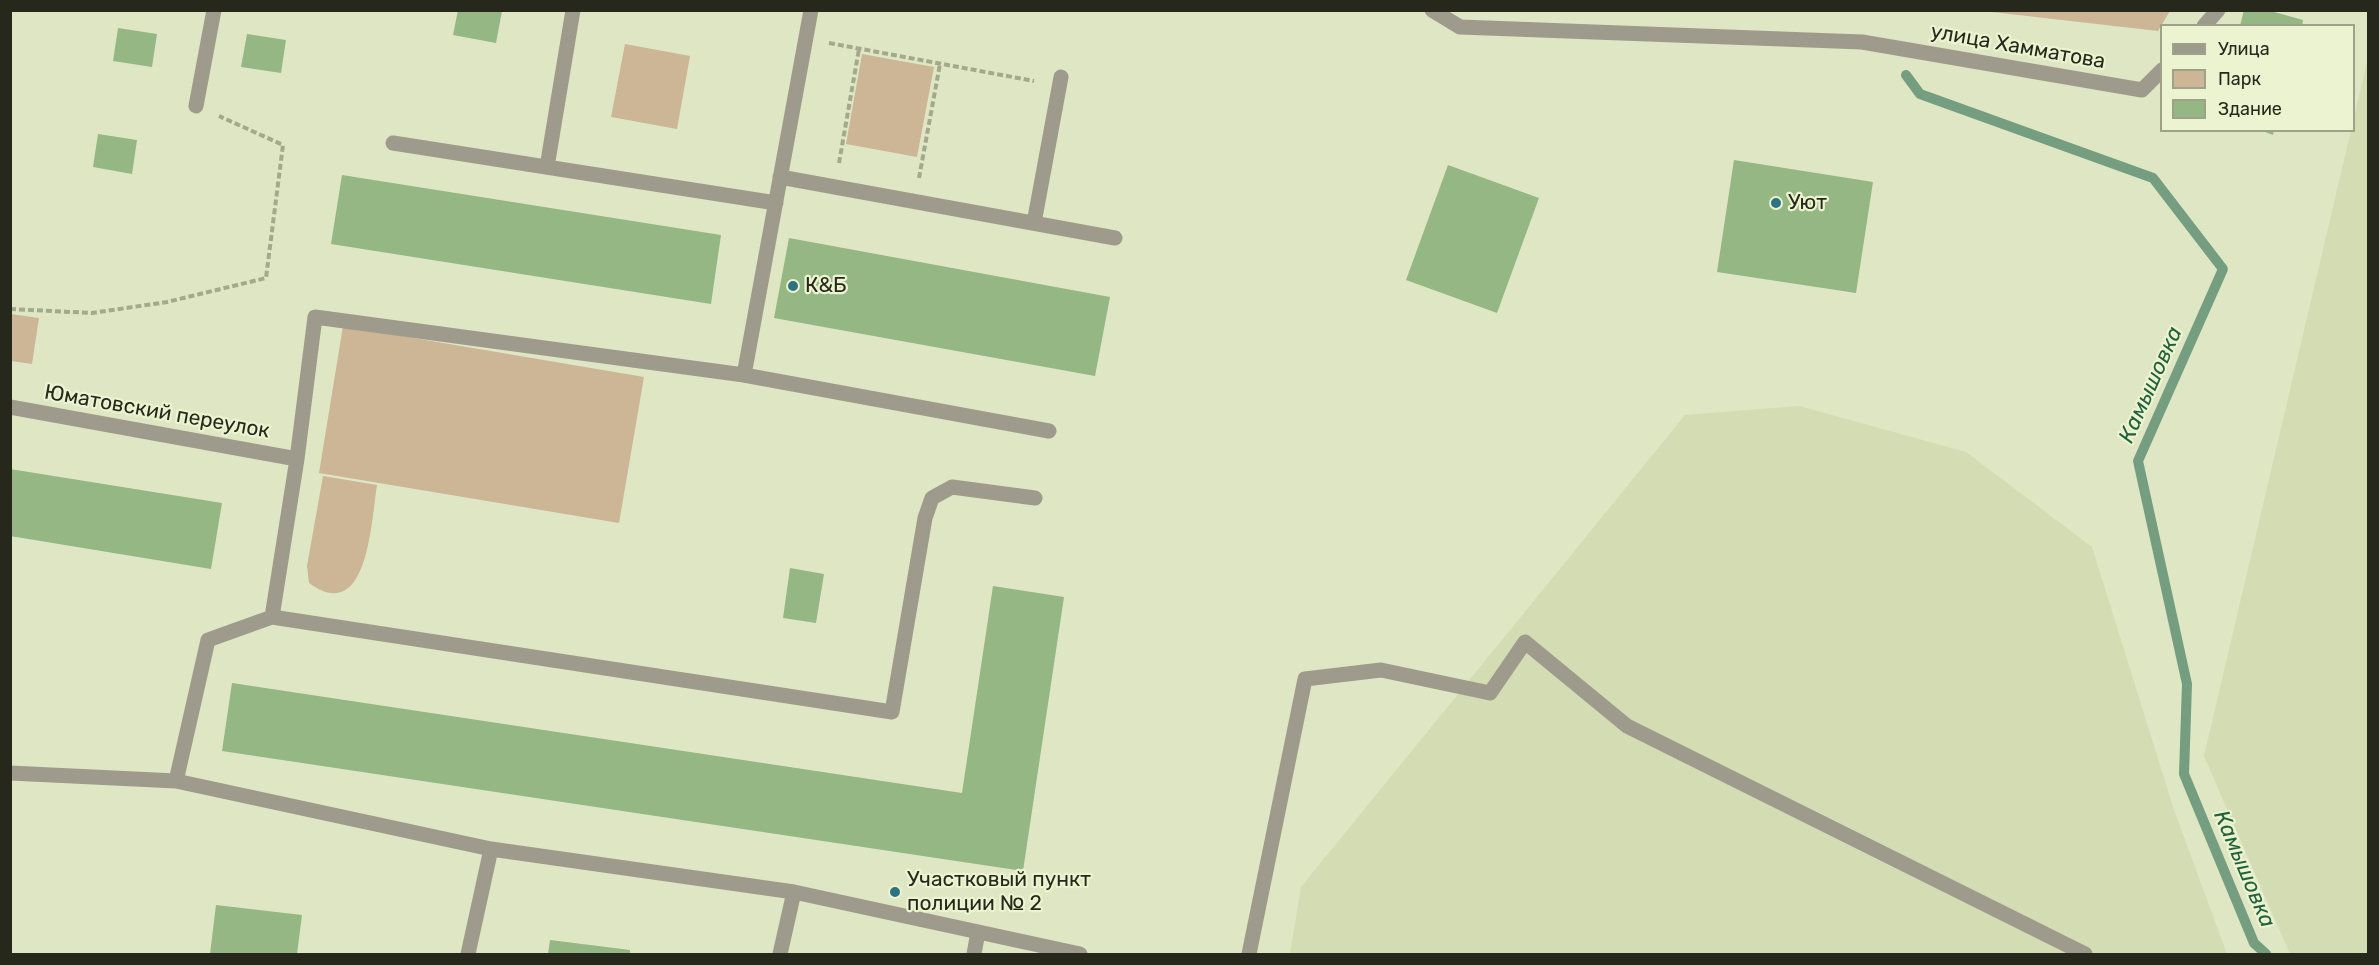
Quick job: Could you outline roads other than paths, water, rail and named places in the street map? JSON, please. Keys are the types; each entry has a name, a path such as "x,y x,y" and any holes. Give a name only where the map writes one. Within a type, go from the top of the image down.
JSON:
{"street":[{"path":"196,106 214,10"},
{"path":"547,167 573,10"},
{"path":"744,375 811,10"},
{"name":"улица Хамматова","path":"1432,10 1460,27 1863,42 2142,90 2160,72"},
{"path":"2206,24 2218,10"},
{"path":"1034,223 1060,81"},
{"path":"393,143 776,203"},
{"path":"780,177 1115,238"},
{"path":"272,617 297,459 315,317 744,375 1048,430"},
{"name":"Юматовский переулок","path":"10,407 297,459"},
{"path":"176,781 208,640 272,617 892,712 925,518 932,498 952,487 1035,498"},
{"path":"1249,954 1305,679 1381,669 1490,693 1525,642 1627,726 2085,954"},
{"path":"10,773 176,781 491,849 794,892 1080,954"},
{"path":"468,954 491,849"},
{"path":"780,954 794,892"},
{"path":"974,954 978,932"}],"waterway":[{"name":"Камышовка","path":"1906,75 1920,94 2153,178 2223,269 2138,461 2187,684 2184,774 2254,943 2266,954"}],"place":[{"name":"Уют","path":"1776,203"},
{"name":"К&Б","path":"793,286"},
{"name":"Участковый пункт полиции № 2","path":"895,892"}]}
